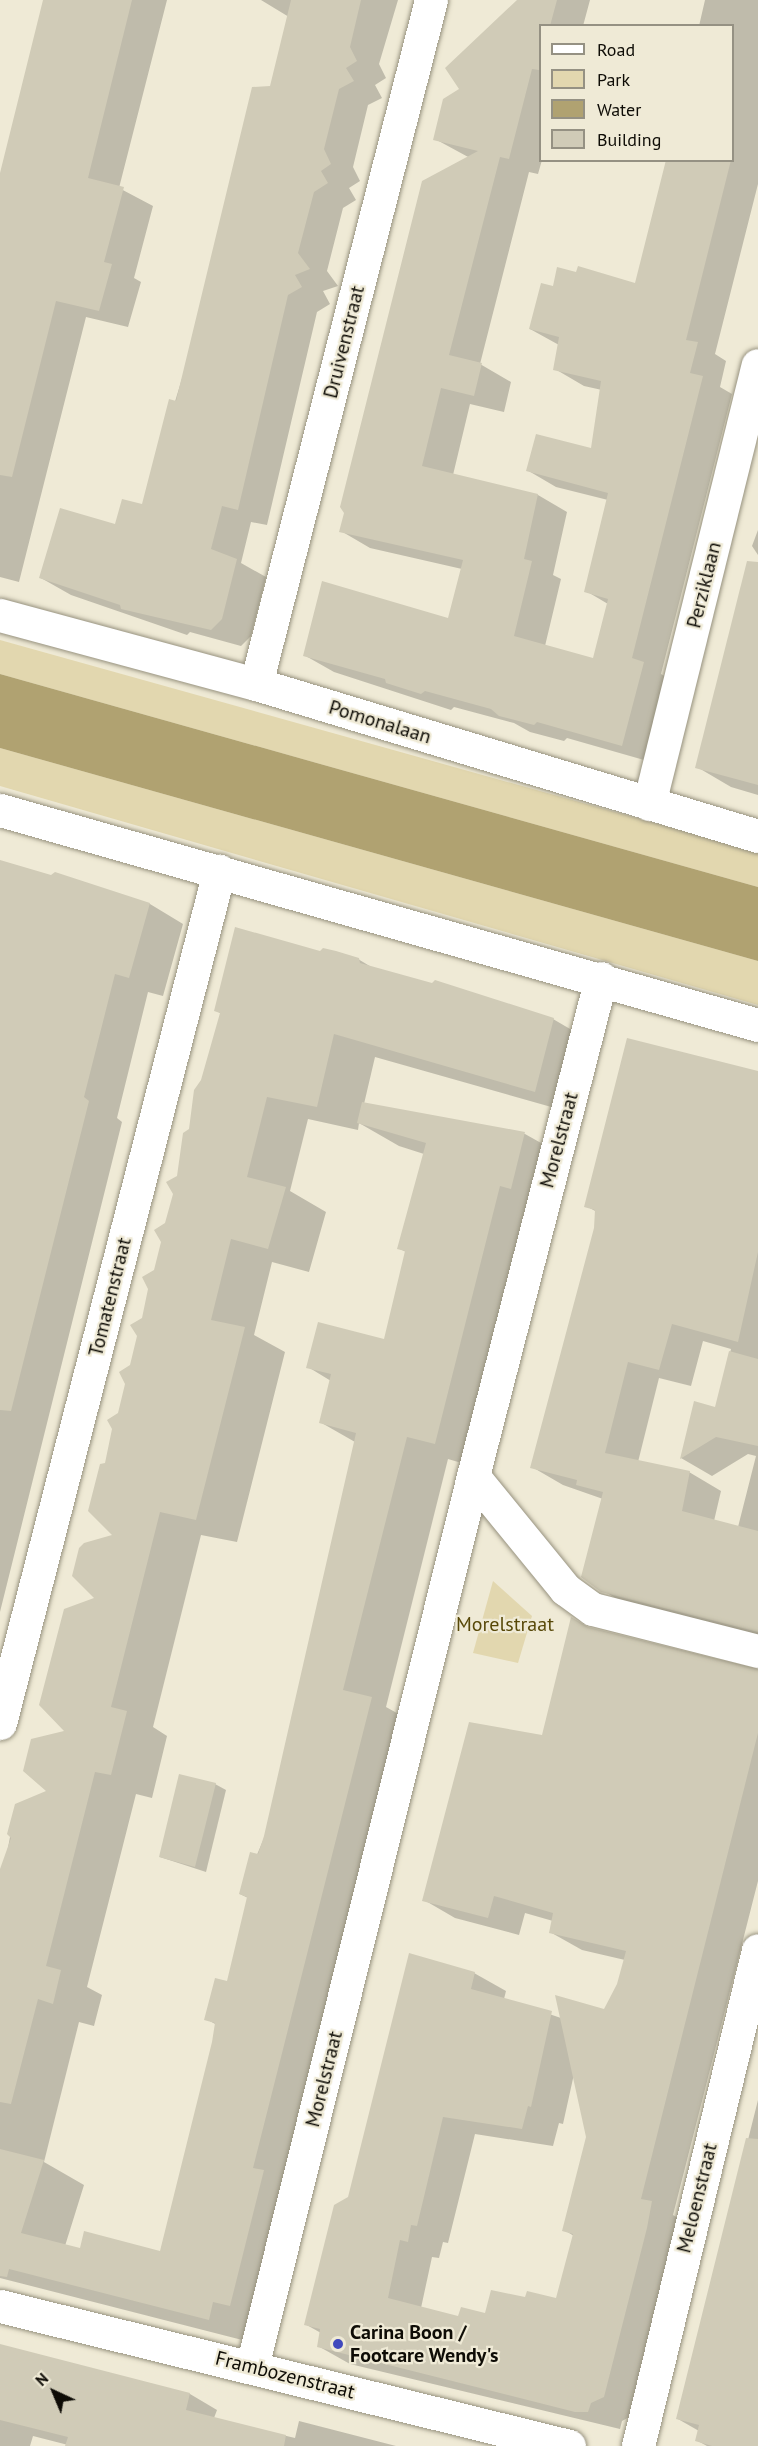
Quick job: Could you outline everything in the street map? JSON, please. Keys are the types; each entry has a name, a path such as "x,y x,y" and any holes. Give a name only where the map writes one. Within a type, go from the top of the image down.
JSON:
{"street":[{"name":"Druivenstraat","path":"256,684 431,0"},
{"name":"Perziklaan","path":"649,804 758,365"},
{"name":"Pomonalaan","path":"0,615 256,684 758,836"},
{"path":"0,810 601,978 758,1025"},
{"name":"Tomatenstraat","path":"0,1723 219,871"},
{"name":"Morelstraat","path":"252,2367 473,1476 601,978"},
{"path":"473,1476 565,1589 593,1609 758,1651"},
{"name":"Meloenstraat","path":"638,2446 758,1950"},
{"name":"Frambozenstraat","path":"0,2306 569,2446"}],"green space":[{"path":"0,640 758,852 758,887 0,674"},
{"path":"0,748 758,961 758,1005 0,786"},
{"name":"Morelstraat","path":"493,1581 532,1616 518,1663 473,1653"}],"water":[{"path":"0,674 758,887 758,961 0,748"}],"building":[{"path":"43,0 132,0 88,178 124,187 104,262 112,264 99,311 56,301 12,477 0,475 0,173"},
{"path":"291,0 361,0 350,47 357,61 346,68 354,81 339,89 324,149 331,164 321,171 328,183 314,192 298,253 310,269 295,275 302,287 288,295 238,510 222,506 211,549 237,559 222,619 211,630 121,609 120,605 39,578 60,508 115,524 122,499 142,504 169,399 176,401 252,87 270,86"},
{"path":"517,0 557,0 551,24 539,24 539,70 532,69 509,159 500,157 449,355 482,363 474,396 441,388 422,466 538,494 524,559 532,561 514,636 593,658 608,599 584,592 608,493 526,471 536,434 591,448 601,381 553,370 559,337 529,329 541,283 553,286 557,267 576,272 578,266 635,283 665,162 730,162 686,340 698,342 690,373 703,376 632,658 644,662 622,746 537,722 534,725 499,716 491,709 425,691 421,694 386,683 385,679 303,656 322,581 448,618 463,560 339,532 344,513 340,507 422,181 478,151 433,140 443,99 459,89 445,68"},
{"path":"747,561 758,562 758,785 695,768"},
{"path":"0,860 51,875 55,872 150,903 129,978 115,974 84,1097 89,1101 11,1411 0,1410"},
{"path":"235,927 320,951 323,948 336,951 359,958 360,963 432,983 435,980 554,1018 535,1092 334,1034 317,1107 267,1097 247,1177 286,1187 268,1249 231,1239 211,1320 245,1327 196,1520 160,1512 111,1707 127,1711 111,1775 95,1772 46,1966 61,1970 53,2004 38,1999 11,2104 0,2102 0,1869 11,1838 7,1834 15,1804 46,1791 23,1771 31,1739 64,1731 39,1705 64,1609 94,1598 72,1576 79,1548 84,1543 112,1535 88,1511 100,1464 105,1463 112,1429 107,1420 118,1413 125,1384 119,1372 130,1365 137,1336 130,1325 142,1318 148,1289 142,1277 154,1270 161,1242 154,1230 165,1223 173,1194 166,1182 177,1176 183,1133 189,1129 194,1090 201,1080 220,1013 214,1011"},
{"path":"627,1038 758,1071 758,1252 738,1342 672,1324 659,1370 628,1362 605,1453 690,1471 682,1511 758,1531 758,1632 601,1592 581,1577 603,1492 576,1485 577,1480 530,1468 594,1228 595,1210 584,1207"},
{"path":"362,1102 525,1132 511,1189 500,1186 435,1444 407,1437 343,1690 372,1697 253,2168 264,2170 230,2306 213,2302 209,2320 9,2269 7,2277 0,2276 0,2149 44,2160 21,2233 80,2248 84,2231 160,2251 212,2042 215,2023 204,2020 215,1978 227,1981 247,1897 239,1894 250,1852 258,1854 264,1836 356,1433 319,1423 331,1374 306,1368 318,1322 384,1339 405,1251 397,1249 426,1143 357,1123"},
{"path":"729,1351 758,1359 758,1446 716,1437 680,1459 694,1401 715,1407"},
{"path":"571,1617 588,1627 758,1669 758,1733 641,2199 652,2201 647,2228 604,2397 591,2403 588,2412 575,2412 317,2347 320,2329 304,2325 334,2205 348,2197 409,1953 475,1972 471,1989 552,2011 531,2107 528,2106 522,2129 443,2117 417,2226 411,2225 408,2242 400,2240 388,2298 458,2316 461,2307 485,2313 491,2290 525,2297 527,2291 556,2298 573,2234 562,2231 586,2137 555,1995 604,2009 617,1984 626,1951 549,1933 553,1913 494,1896 488,1918 422,1901 469,1722 542,1735"},
{"path":"179,1774 216,1783 195,1867 159,1857"},
{"path":"746,2138 758,2139 758,2446 712,2446 695,2441 699,2425 676,2419"},
{"path":"0,2344 190,2393 186,2410 286,2435 284,2446 65,2446 68,2437 0,2420"}],"place":[{"name":"Carina Boon / Footcare Wendy's","path":"338,2344"}]}
